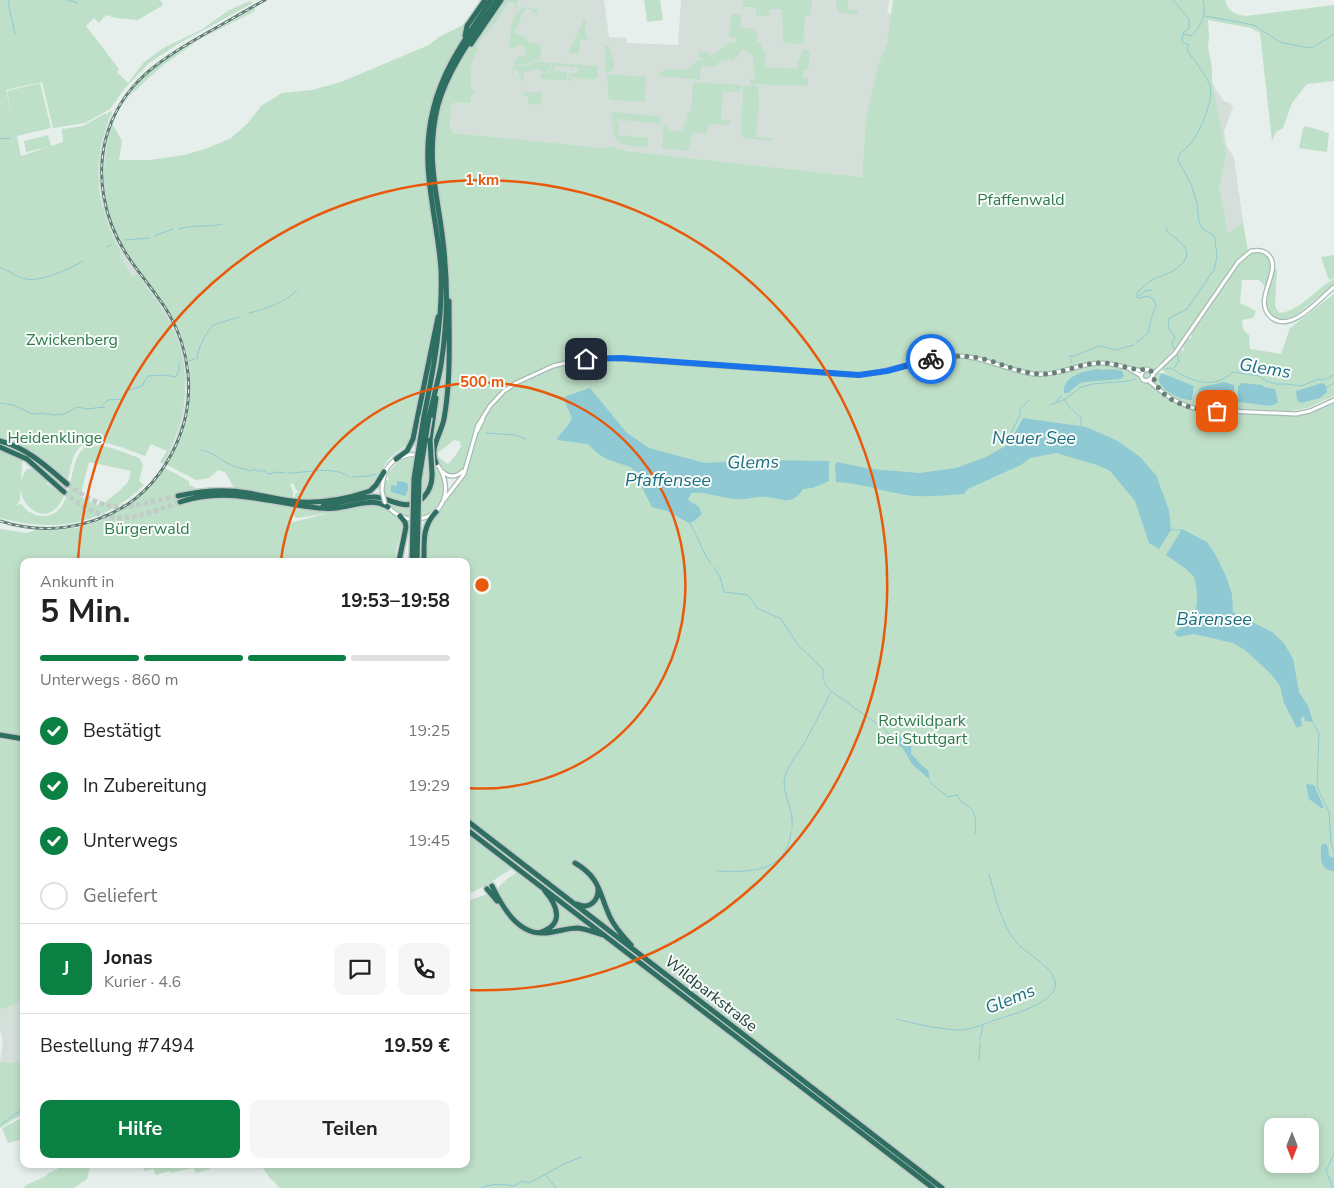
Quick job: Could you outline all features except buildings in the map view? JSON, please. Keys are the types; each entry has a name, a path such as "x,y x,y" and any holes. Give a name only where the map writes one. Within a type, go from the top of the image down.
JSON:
{"highway":[{"path":"464,39 468,26 486,0"},
{"path":"417,558 419,479 436,357 441,294 439,252 427,170 428,137 439,90 450,63 491,0"},
{"path":"310,507 375,497 400,504 412,504 421,500 428,493 432,484 430,440 441,365 445,324 446,278 433,179 432,141 442,94 454,66 497,0"},
{"path":"462,53 465,53 501,0"},
{"path":"436,463 433,451 444,417 449,361 449,291 446,278"},
{"path":"396,459 409,448 413,439 441,294"},
{"path":"412,558 414,479 427,416 437,386"},
{"path":"0,441 31,454 67,484"},
{"path":"0,447 27,459 64,492"},
{"path":"178,496 199,492 230,491 297,502 320,502 370,490 376,485 384,472"},
{"path":"180,502 200,497 228,495 334,509 372,502 387,505"},
{"path":"424,558 426,526 428,520 436,512"},
{"path":"399,558 406,524 400,516"},
{"path":"0,736 20,739"},
{"name":"Wildparkstraße","path":"470,823 638,953 933,1188"},
{"name":"Wildparkstraße","path":"470,832 811,1090"},
{"path":"575,863 588,872 596,883 612,922 638,953"},
{"path":"561,894 582,906 589,906 598,894 596,883"},
{"path":"536,933 549,928 557,913 554,904 542,887"},
{"path":"490,888 522,926 536,933 578,928 607,935"},
{"name":"Wildparkstraße","path":"820,1097 942,1188"}],"main road":[{"path":"1149,381 1152,374 1180,346 1238,262 1252,251 1264,252 1272,261 1273,270 1264,304 1268,314 1276,320 1287,322 1298,318 1334,287"},
{"path":"466,469 460,474 448,476 429,458 419,455 406,455 396,459 384,472 382,491 387,505 400,516 418,519 436,512 466,469 476,432 483,416 501,394 518,381 553,366 586,359 621,358 850,375 879,373 948,356 981,358 1024,372 1039,374 1099,363 1142,371 1146,369 1152,374 1158,389"},
{"path":"1122,366 1141,376 1143,380 1149,381 1180,404 1208,410 1294,414 1310,411 1334,400"},
{"path":"1141,376 1142,371"},
{"path":"442,471 445,485 444,500"}],"shaded area":[{"path":"518,0 604,0 609,37 627,38 627,43 678,45 681,0 890,0 887,12 892,16 887,43 866,117 862,177 626,151 610,146 605,148 454,133 450,128 451,107 454,102 470,103 472,63 482,37 508,3 518,5"},
{"path":"1213,82 1215,89 1224,101 1230,103 1233,108 1224,131 1226,145 1234,158 1243,222 1209,247 1198,86"},
{"path":"112,112 112,123 106,143 103,168 103,184 109,214 125,251 169,313 180,332 188,364 191,389 186,421 174,453 167,465 163,464 176,438 185,402 184,364 173,329 159,304 137,273 132,276 120,256 104,215 99,183 99,159 103,137"},
{"path":"20,1002 20,1061 3,1063 0,1062 3,1040 0,1030 0,1009"}],"green space":[{"name":"Zwickenberg","path":"0,0 160,0 163,5 138,20 106,15 99,23 94,18 86,26 119,69 117,72 128,83 144,62 165,47 201,30 229,10 250,1 253,3 178,44 149,63 125,88 110,109 85,123 53,128 42,82 6,90 12,118 7,91 40,83 51,128 17,136 21,156 48,147 26,152 24,141 48,135 51,146 63,142 62,129 83,126 106,113 106,115 110,111 112,112 101,148 99,184 101,201 106,219 121,253 120,256 132,276 137,273 157,301 174,331 184,365 185,399 177,432 163,464 160,462 167,451 151,444 145,456 119,446 99,442 90,442 76,452 67,482 31,451 22,461 20,500 16,505 21,504 35,515 44,516 55,513 62,506 67,496 75,462 86,447 91,446 98,445 112,448 139,458 143,465 139,481 144,485 128,499 95,517 58,525 20,523 0,518","holes":["89,462 131,471 128,482 100,506 80,497"]},
{"name":"Rotwildpark bei Stuttgart","path":"503,0 518,0 517,9 514,7 516,4 508,3 491,29 482,37 472,63 471,88 475,95 471,95 471,103 455,102 451,107 450,128 454,133 605,148 610,146 626,151 862,177 866,117 879,63 887,43 893,0 1225,0 1232,12 1246,16 1334,5 1334,81 1307,84 1292,103 1283,128 1276,132 1272,141 1260,33 1251,28 1208,20 1208,47 1212,68 1212,82 1226,153 1219,188 1228,233 1243,222 1248,251 1236,261 1178,345 1155,367 1157,372 1162,373 1167,374 1162,368 1181,349 1183,351 1184,348 1181,348 1187,339 1191,338 1192,332 1236,267 1252,253 1259,252 1266,255 1270,261 1271,268 1266,287 1259,280 1242,280 1240,303 1256,311 1253,318 1242,320 1243,329 1249,335 1250,349 1281,354 1290,328 1334,294 1334,396 1307,408 1291,411 1206,408 1185,403 1165,392 1162,395 1175,403 1193,410 1236,413 1304,415 1334,402 1334,1188 280,1188 270,1178 263,1168 470,1168 470,900 487,894 507,915 498,894 499,886 517,872 531,882 534,878 534,869 470,819 470,558 427,558 427,529 431,519 442,509 451,492 465,476 474,448 470,446 464,468 454,475 446,472 435,456 448,464 456,455 461,442 454,440 434,456 408,442 388,460 379,477 371,486 345,496 313,500 295,500 295,494 299,492 293,483 290,484 293,499 237,489 233,486 225,472 218,470 209,478 196,480 167,465 183,428 188,408 190,388 189,367 185,347 178,328 168,310 130,258 117,236 108,212 104,187 104,161 112,123 122,141 119,160 150,160 184,155 208,148 231,138 248,123 261,106 282,93 312,90 341,82 429,45 439,37 463,25 484,28","holes":["1162,373 1194,386 1193,398 1167,390 1160,382","1239,384 1262,385 1270,406 1238,402","1199,389 1232,403 1199,402 1196,400"]},
{"path":"644,0 660,0 663,20 647,22"},
{"path":"812,0 811,15 805,15 803,44 783,43 782,9 770,9 769,16 756,15 756,7 743,7 743,1"},
{"path":"836,0 848,0 848,9 858,10 857,15 840,13"},
{"path":"524,7 537,9 538,12 532,13 531,9 525,9 514,32 526,38 527,41 541,45 540,60 533,60 526,65 513,64 518,56 522,57 527,51 522,45 510,48 513,20 519,10"},
{"path":"255,8 255,11 202,38"},
{"path":"732,14 741,15 740,28 754,29 757,42 761,42 763,51 766,51 765,67 797,69 798,59 800,59 803,50 808,50 810,55 808,69 803,69 803,77 808,77 808,86 750,84 750,79 755,79 753,56 744,49 737,58 734,58 734,61 730,59 719,62 715,67 701,66 700,80 660,76 660,72 669,69 688,70 698,60 706,60 699,58 699,51 706,52 711,56 730,42 735,43 736,38 729,37"},
{"path":"584,19 586,20 585,33 589,37 585,38 588,38 588,40 580,40 579,54 570,53 570,49"},
{"path":"198,41 162,66 126,99 143,77 161,62"},
{"path":"605,46 608,46 615,65 611,72 606,72"},
{"path":"534,61 551,63 548,71 541,72 540,69 524,72 523,82 518,70 512,73 513,65 528,66"},
{"path":"552,63 568,64 568,66 554,66 554,71 567,72 567,80 541,79 541,73 548,72 549,78"},
{"path":"570,64 597,66 598,77 593,80 572,77 571,81 568,80 569,73 578,73 578,67 569,67"},
{"path":"607,74 646,77 645,102 609,100"},
{"path":"693,82 741,85 741,92 723,91 721,119 730,120 730,125 708,124 707,134 693,133 688,151 662,148 664,124 668,125 668,131 683,131 684,122 687,122 686,114 691,110"},
{"path":"743,85 758,86 759,104 756,137 773,138 773,141 745,138 741,135"},
{"path":"525,92 542,93 541,105 528,104 528,96 523,96"},
{"path":"611,112 659,116 661,117 661,124 612,119"},
{"path":"612,121 619,122 618,135 648,138 647,147 626,145 618,141 613,130"},
{"path":"1305,126 1329,133 1327,152 1299,148"},
{"path":"1334,255 1334,278 1330,280 1321,257"},
{"path":"1274,269 1277,269 1275,306 1279,313 1301,304 1334,279 1334,284 1294,317 1280,319 1270,313 1266,301"},
{"path":"414,457 429,461 428,483 421,497 407,501 385,496 383,491 385,480 389,480 387,475 402,460"},
{"path":"433,464 441,476 443,487 441,498 436,507 428,514 418,517 407,516 395,510 388,502 416,503 425,500 429,496 432,492 434,481"},
{"name":"Bürgerwald","path":"165,468 189,481 189,485 199,489 178,494 200,494 197,500 225,497 247,499 292,508 291,519 286,524 329,513 297,518 294,516 294,508 341,510 369,504 386,509 403,524 395,558 20,558 20,736 0,733 0,529 27,533 36,530 76,528 99,521 119,511 137,498"},
{"path":"27,469 33,469 47,484 64,495 57,507 49,513 40,513 31,509 25,501 21,492 21,480"},
{"path":"0,739 20,742 20,1002 0,1009"},
{"path":"470,836 509,865 511,869 470,893"},
{"path":"20,1061 20,1116 0,1128 0,1062"},
{"path":"20,1119 20,1140 8,1143 2,1128"},
{"path":"59,1168 90,1168 87,1179 74,1188 24,1188 26,1185"},
{"path":"144,1168 193,1168 171,1173 169,1171 156,1175 153,1169 145,1171"},
{"path":"193,1168 210,1168 210,1169 196,1173"}],"water":[{"path":"1096,369 1119,370 1122,371 1124,376 1121,379 1084,382 1068,393 1064,393 1067,383 1074,376"},
{"path":"1162,373 1194,386 1192,400 1178,397 1168,392 1159,380"},
{"path":"1224,382 1234,385 1234,401 1232,403 1198,402 1196,400 1199,389 1202,387"},
{"path":"1241,383 1262,385 1275,389 1278,403 1270,406 1238,402 1238,386"},
{"path":"1322,383 1325,384 1327,392 1320,398 1301,403 1297,400 1296,391"},
{"name":"Pfaffensee","path":"590,388 627,433 649,448 705,463 756,460 829,461 829,481 813,488 803,489 799,495 791,500 762,497 732,499 703,493 691,493 688,500 699,507 702,514 689,523 667,511 652,507 632,468 603,457 588,444 557,440 572,418 564,397"},
{"name":"Neuer See","path":"1023,418 1086,427 1116,440 1139,456 1156,475 1169,510 1171,530 1159,549 1149,543 1135,501 1110,471 1097,465 1056,453 1030,458 1021,465 968,489 964,494 913,496 836,482 835,466 837,462 870,469 920,473 956,468 986,457 1009,444"},
{"path":"397,481 408,484 405,496 391,492 391,485 397,486"},
{"name":"Bärensee","path":"1182,529 1207,542 1215,554 1232,594 1233,612 1272,632 1284,643 1293,659 1299,692 1308,706 1313,722 1305,721 1304,716 1301,718 1302,726 1297,728 1284,703 1280,686 1272,675 1245,650 1233,643 1194,634 1178,637 1174,632 1193,616 1197,600 1194,577 1185,568 1166,555"},
{"path":"896,734 911,746 911,754 928,770 930,780 912,764 902,747 890,745 889,742"},
{"path":"1306,784 1314,785 1324,808 1321,808 1309,799"},
{"path":"1325,843 1328,847 1329,856 1334,858 1334,871 1326,868 1322,862 1321,845"}],"waterway":[{"path":"8,0 11,17"},
{"path":"67,0 78,3"},
{"path":"1173,0 1189,19 1189,28 1183,33"},
{"path":"1174,349 1172,344 1175,337 1169,329 1168,319 1187,309 1214,270 1217,257 1215,239 1213,235 1203,229 1199,222 1197,203 1191,184 1178,160 1199,130 1209,105 1211,89 1209,83 1187,50 1189,45 1182,42 1183,34 1191,36 1201,24 1204,15 1203,0"},
{"path":"1205,16 1254,25 1280,42 1312,48 1334,34"},
{"path":"12,19 15,34"},
{"path":"0,139 10,138"},
{"path":"179,229 223,224"},
{"path":"1136,343 1148,333 1156,306 1154,300 1148,296 1137,297 1137,293 1152,280 1171,272 1187,256 1184,246 1167,232 1167,228"},
{"path":"154,236 173,229"},
{"path":"125,240 149,238"},
{"path":"107,247 111,245"},
{"path":"0,268 23,278 39,279 71,268 83,261"},
{"path":"249,313 274,305 286,299 297,290"},
{"path":"1137,297 1145,291 1152,290"},
{"path":"197,359 202,341 213,325 239,317"},
{"path":"1069,356 1074,356 1099,346 1115,350 1134,345"},
{"path":"1174,368 1179,361 1177,354"},
{"path":"1070,358 1072,363"},
{"path":"189,361 195,359"},
{"path":"103,405 108,400 122,399 126,391 142,386 148,376 163,375 176,377 179,363"},
{"name":"Glems","path":"1165,369 1171,368 1186,377 1202,382 1218,381 1226,378 1233,372 1259,376 1266,381 1277,384 1301,386 1319,379 1324,380 1334,375"},
{"name":"Glems","path":"1050,405 1065,399 1081,387 1135,379"},
{"path":"1326,388 1334,383"},
{"name":"Glems","path":"1056,402 1061,396"},
{"path":"1020,413 1020,409 1029,400"},
{"path":"1065,400 1081,418 1081,426"},
{"name":"Heidenklinge","path":"0,403 13,405 33,414 53,415 64,414 78,407 86,409 105,407"},
{"path":"1013,438 1010,435 1020,415"},
{"path":"486,433 515,435 526,439"},
{"path":"201,450 209,452 238,468 251,471 255,469 259,472 262,470 269,474 285,473"},
{"path":"288,473 328,470 343,473 349,477"},
{"path":"352,477 376,474"},
{"name":"Glems","path":"689,522 711,564"},
{"path":"1169,530 1182,530"},
{"name":"Glems","path":"714,567 720,577 724,592 748,595 757,608 781,619 798,645 823,669 824,680 829,689"},
{"name":"Glems","path":"831,691 890,735"},
{"path":"792,827 792,815 784,788 785,777 831,692"},
{"path":"1313,723 1319,733 1317,787 1329,812 1331,843 1334,852"},
{"name":"Glems","path":"930,781 948,797 957,795 962,803 973,811 976,824 975,834"},
{"path":"717,871 753,870 764,868 774,863 782,856 788,846 791,833"},
{"name":"Glems","path":"896,1019 944,1029 967,1029 1020,1012 1041,1002 1050,996 1055,989 1055,981 1048,969 1020,946 1010,934 999,909 989,874"},
{"path":"980,1039 983,1025"},
{"path":"979,1061 980,1042"},
{"path":"0,1125 20,1111"},
{"path":"1333,1188 1326,1171 1334,1153"},
{"path":"481,1188 498,1184 514,1186 522,1181 529,1183 566,1163 582,1157"},
{"path":"546,1175 556,1188"}],"tunnel":[{"path":"67,484 83,495 109,506 133,506 178,496"},
{"path":"64,492 94,512 108,517 133,517 180,502"}],"railway":[{"path":"0,521 33,528 49,528 66,527 98,519 137,498 159,474 171,455 180,435 188,405 189,389 186,358 182,343 169,314 125,252 112,225 107,211 102,182 103,153 106,138 121,103 132,88 157,64 265,0"}],"way so far":[{"path":"931,359 948,356 981,358 1024,372 1039,374 1099,363 1112,364 1140,371 1147,369 1152,372 1152,378 1158,389 1180,404 1202,410 1217,411"}],"route":[{"path":"586,359 621,358 859,375 887,371 931,359"}],"park label":[{"name":"Pfaffenwald","path":"1021,200"}]}
